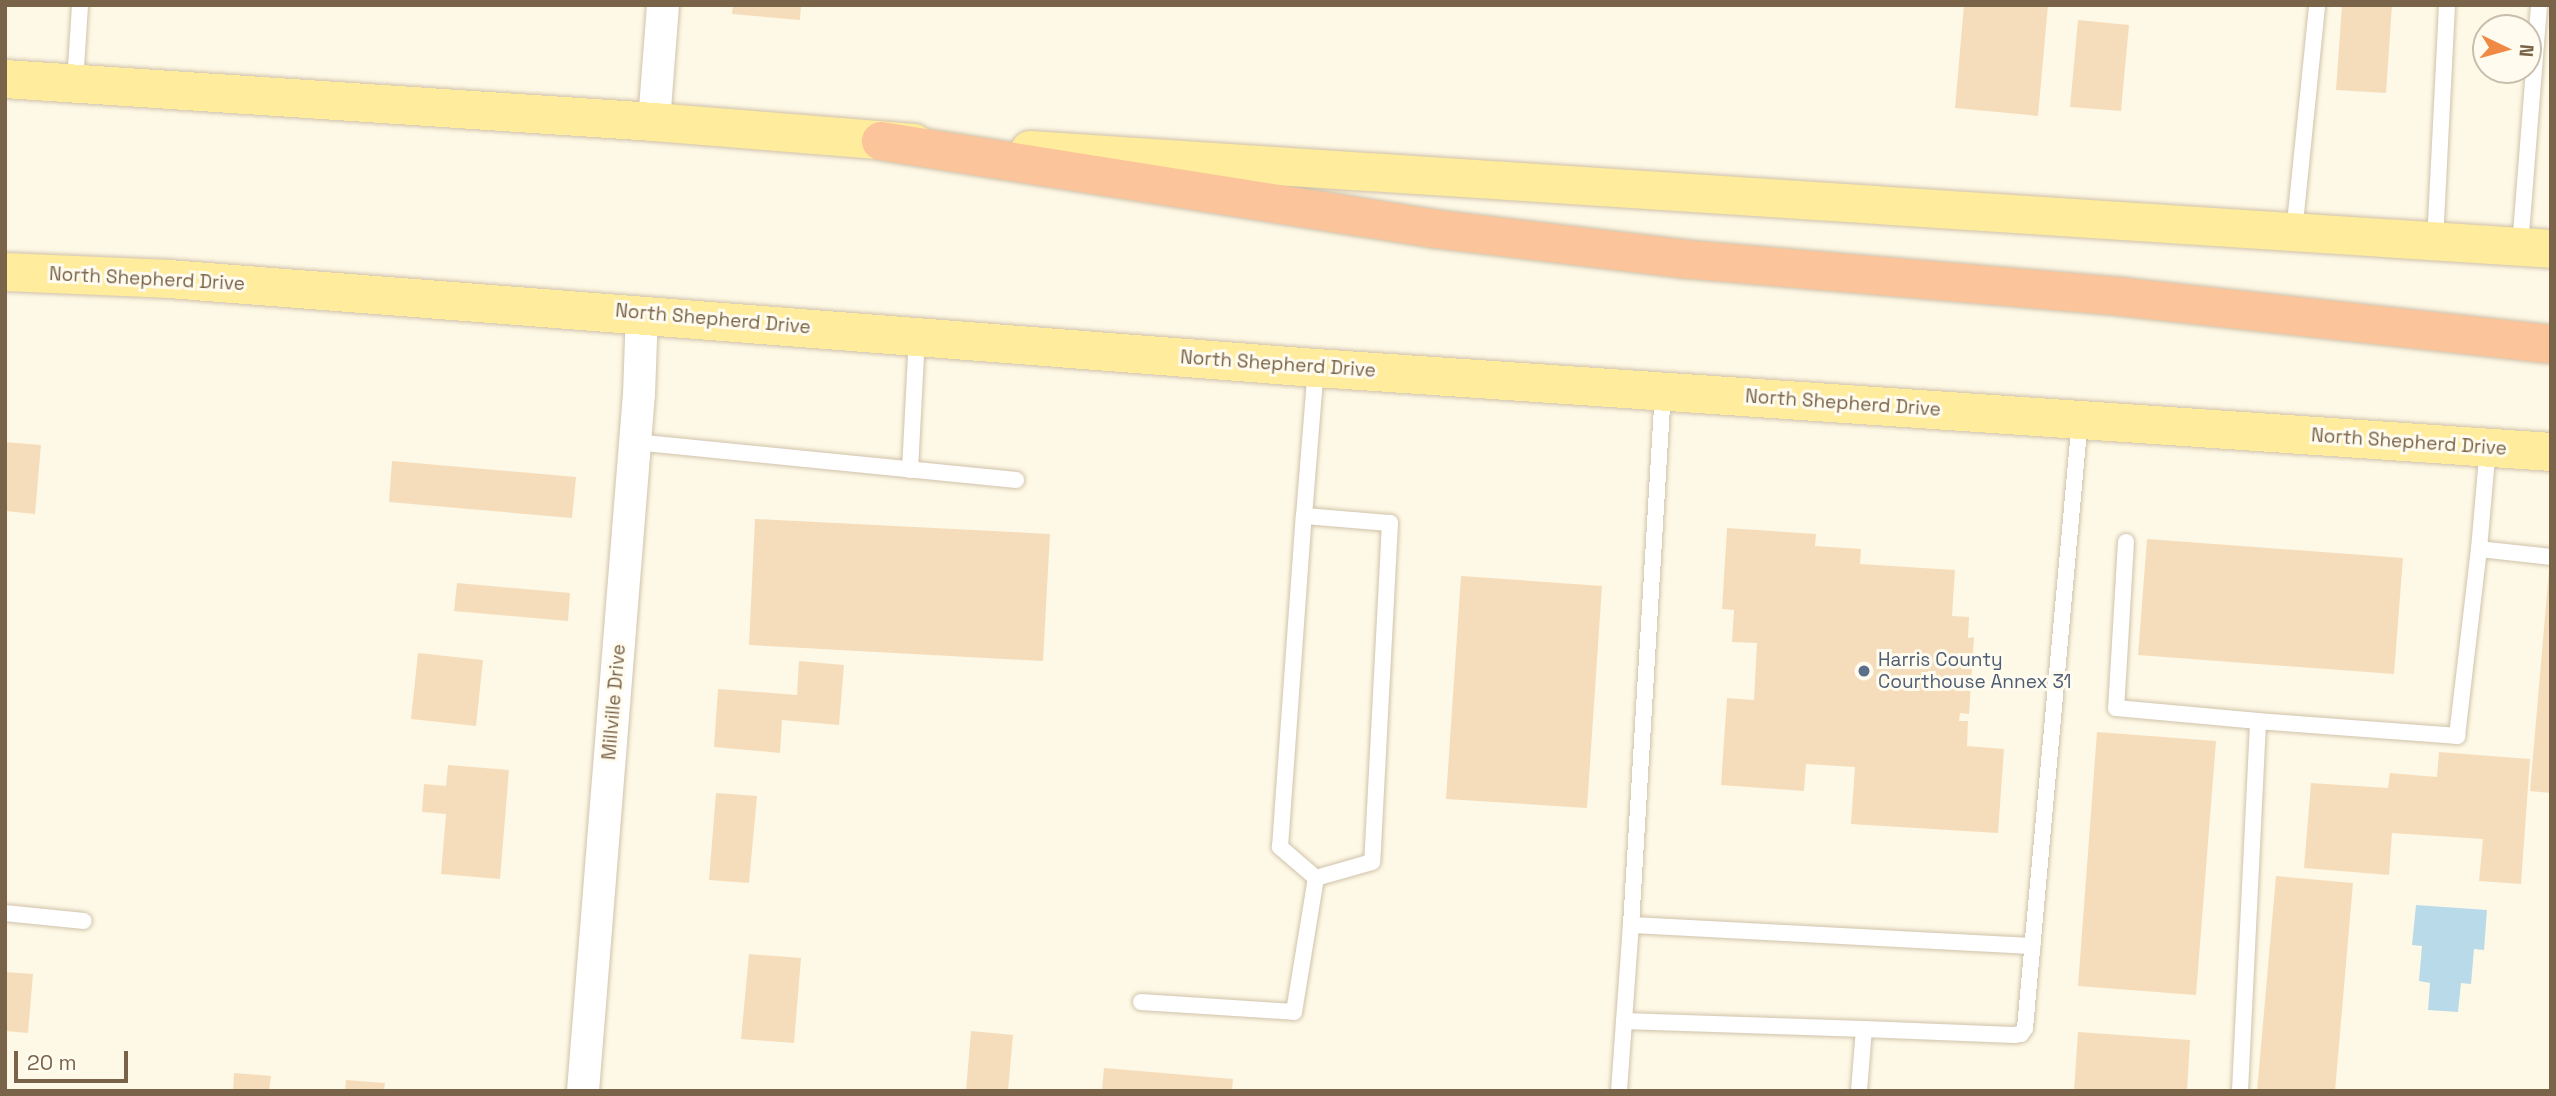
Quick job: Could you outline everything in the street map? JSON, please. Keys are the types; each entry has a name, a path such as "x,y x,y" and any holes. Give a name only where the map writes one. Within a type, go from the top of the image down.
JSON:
{"highway":[{"path":"881,141 1449,230 1683,259 2123,297 2551,344"}],"main road":[{"path":"5,79 654,122 881,141 2535,248"},
{"name":"North Shepherd Drive","path":"5,272 169,279 642,313 1316,368 2551,452"}],"street":[{"path":"654,122 663,5"},
{"name":"Millville Drive","path":"583,1091 635,442 642,313"}],"lane":[{"path":"75,84 80,5"},
{"path":"2294,233 2317,5"},
{"path":"2435,242 2448,5"},
{"path":"2535,248 2539,5"},
{"path":"911,470 916,336"},
{"path":"1315,878 1280,847 1316,368"},
{"path":"1619,1091 1663,390"},
{"path":"1624,1021 2021,1034 2025,1028 2080,419"},
{"path":"635,442 1016,481"},
{"path":"2126,542 2116,708 2456,736 2479,549 2487,447"},
{"path":"1304,516 1390,523 1372,862 1315,878"},
{"path":"2479,549 2551,557"},
{"path":"2240,1091 2258,721"},
{"path":"1141,1002 1294,1012 1315,878"},
{"path":"5,914 84,921"},
{"path":"1631,925 2032,946"},
{"path":"1859,1091 1864,1029"}],"water":[{"path":"2416,905 2487,910 2484,950 2474,949 2471,984 2461,983 2458,1012 2428,1010 2430,983 2419,981 2422,946 2412,945"}],"building":[{"path":"733,5 801,5 800,20 732,14"},
{"path":"1964,5 2048,5 2038,116 1955,108"},
{"path":"2342,5 2392,5 2386,93 2336,90"},
{"path":"2078,20 2129,25 2121,111 2070,107"},
{"path":"5,442 41,445 35,514 5,511"},
{"path":"392,461 576,477 572,518 389,502"},
{"path":"755,519 1050,534 1043,661 749,645"},
{"name":"Harris County Courthouse Annex 31","path":"1727,528 1816,534 1815,546 1861,549 1860,564 1955,570 1952,616 1969,617 1968,638 1974,637 1969,714 1960,713 1959,721 1968,721 1967,746 2004,749 1998,833 1851,824 1855,767 1806,764 1804,791 1721,785 1727,698 1754,700 1757,643 1732,642 1734,610 1722,609"},
{"path":"2147,539 2403,558 2394,674 2138,655"},
{"path":"2551,570 2551,793 2530,791"},
{"path":"1461,576 1602,586 1587,808 1446,799"},
{"path":"457,583 570,593 568,621 454,611"},
{"path":"418,653 483,660 476,726 411,719"},
{"path":"799,661 844,665 839,725 782,720 780,753 714,747 718,689 797,695"},
{"path":"2097,732 2216,741 2196,995 2078,986"},
{"path":"2439,752 2530,759 2521,884 2479,881 2483,839 2392,833 2389,875 2304,868 2311,783 2388,788 2390,773 2437,777"},
{"path":"448,765 509,770 500,879 441,874 446,814 422,812 424,784 446,786"},
{"path":"716,793 757,796 749,883 709,880"},
{"path":"2276,876 2353,883 2335,1091 2257,1091"},
{"path":"749,954 801,958 794,1043 741,1039"},
{"path":"5,972 33,974 28,1033 5,1031"},
{"path":"971,1031 1013,1035 1008,1091 966,1091"},
{"path":"2078,1032 2190,1040 2187,1091 2074,1091"},
{"path":"1104,1068 1233,1079 1232,1091 1102,1091"},
{"path":"234,1073 271,1076 269,1091 233,1091"},
{"path":"346,1080 385,1083 384,1091 345,1091"}],"place":[{"name":"Harris County Courthouse Annex 31","path":"1864,671"}]}
